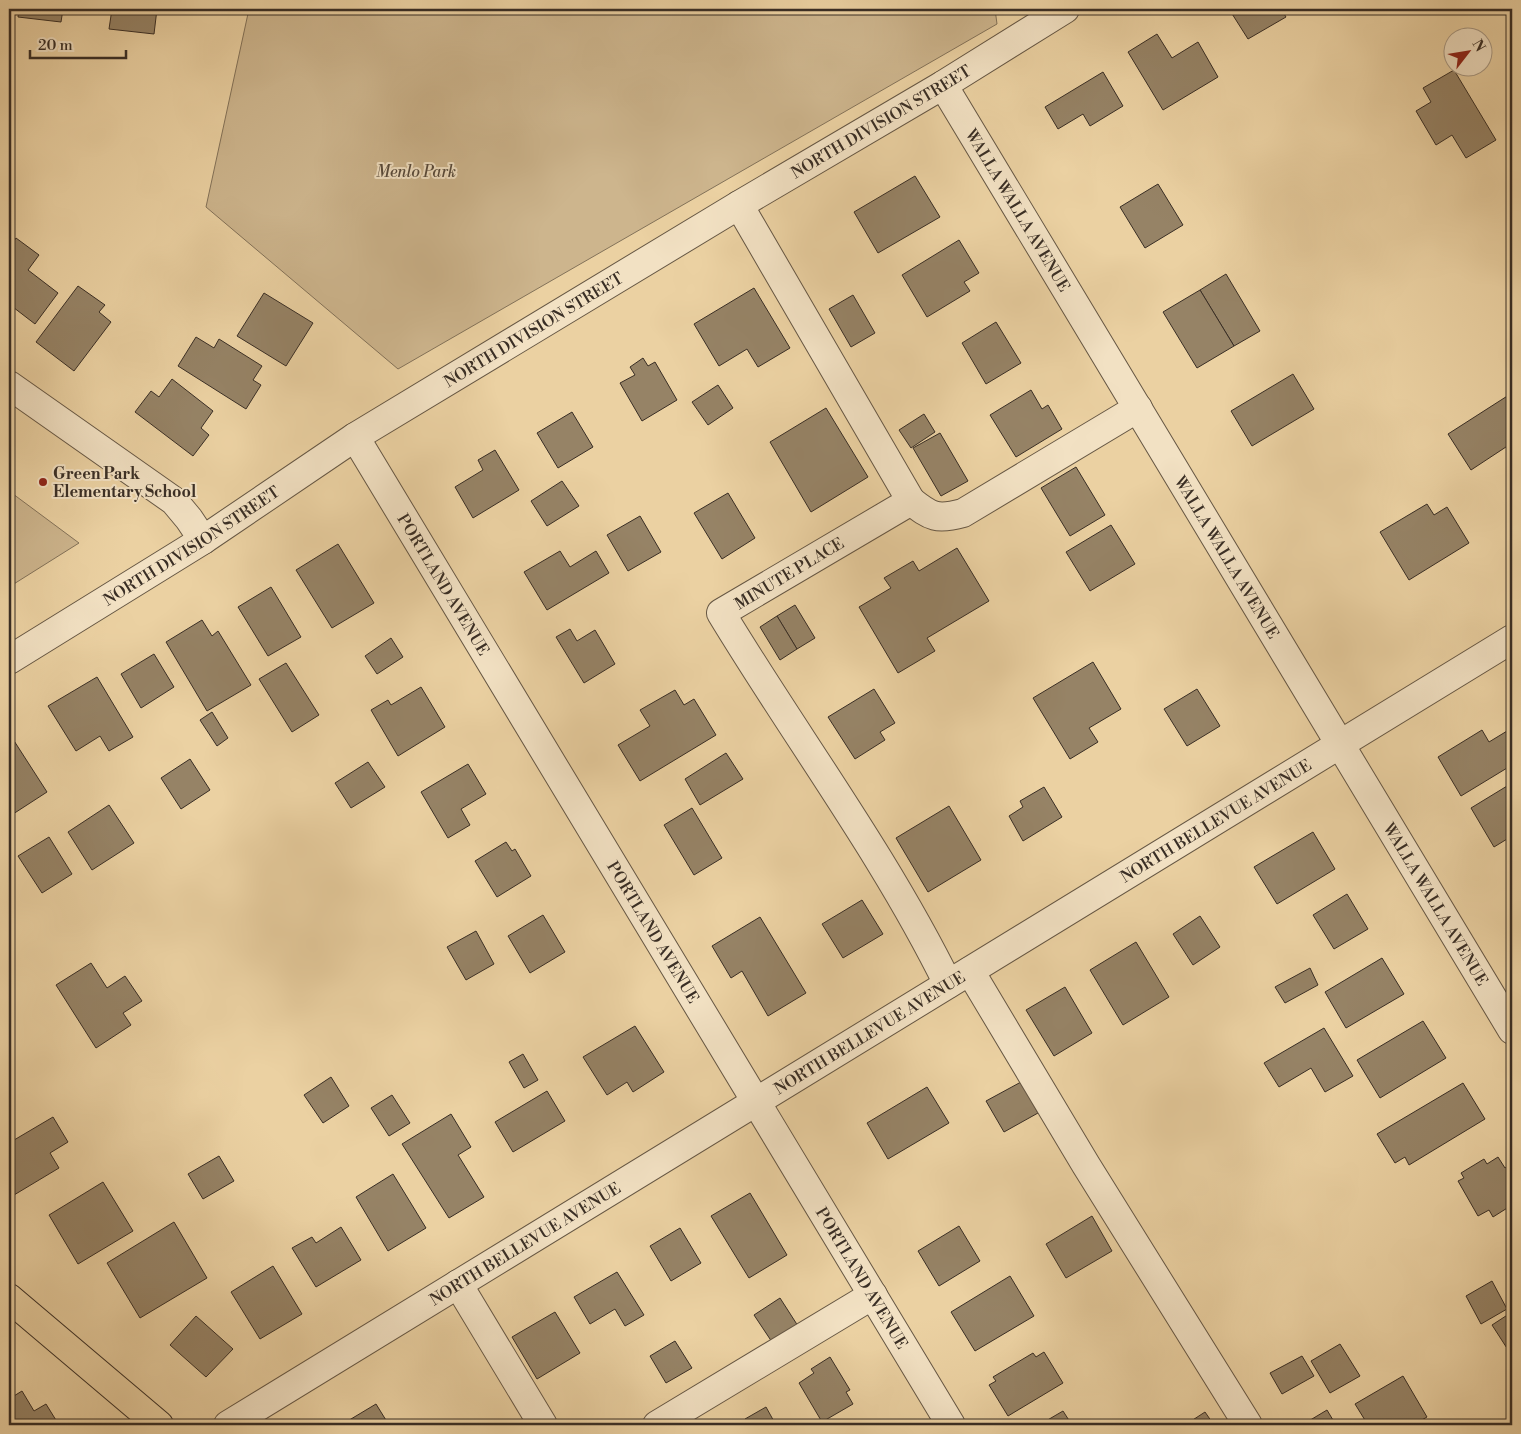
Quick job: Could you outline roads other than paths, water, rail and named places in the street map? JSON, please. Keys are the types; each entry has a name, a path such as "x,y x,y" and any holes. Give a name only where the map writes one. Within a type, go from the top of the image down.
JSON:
{"main road":[{"path":"9,1298 159,1425"}],"street":[{"name":"NORTH DIVISION STREET","path":"9,660 203,540 355,437 739,205 943,85 1065,9"},
{"name":"WALLA WALLA AVENUE","path":"943,85 1512,1030"},
{"path":"739,205 911,501 928,514 947,517 963,513 1138,408"},
{"path":"9,385 174,501 203,540"},
{"name":"PORTLAND AVENUE","path":"355,437 952,1425"},
{"name":"MINUTE PLACE","path":"911,501 721,613 899,892 928,945 959,978"},
{"name":"NORTH BELLEVUE AVENUE","path":"228,1425 1512,639"},
{"path":"959,978 1086,1165 1248,1425"},
{"path":"458,1284 543,1425"},
{"path":"657,1425 873,1295"}],"place":[{"name":"Green Park Elementary School","path":"43,482"}],"park label":[{"name":"Menlo Park","path":"416,171"}]}
